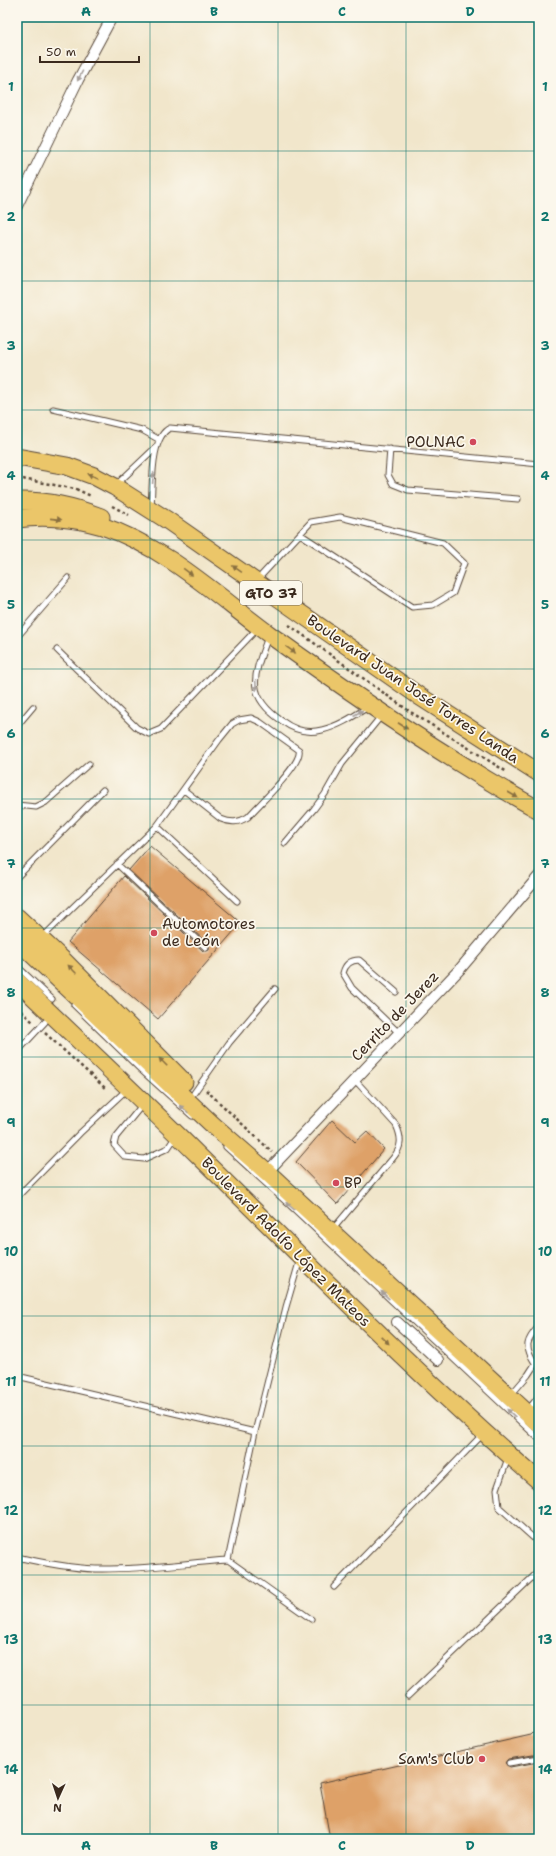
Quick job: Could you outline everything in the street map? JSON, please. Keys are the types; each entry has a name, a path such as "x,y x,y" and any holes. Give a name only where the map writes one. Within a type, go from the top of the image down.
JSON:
{"main road":[{"name":"Boulevard Juan José Torres Landa","path":"20,458 67,466 94,476 115,487 150,509 256,582 418,696 539,773"},
{"path":"17,501 50,502 86,511 107,519 127,530 162,555"},
{"name":"GTO 37","path":"17,519 49,518 80,521 102,526 162,555 185,569 264,630 378,709 487,780 539,810"},
{"path":"17,917 194,1093 203,1105 205,1123"},
{"path":"17,940 64,984 205,1123 267,1172 539,1424"},
{"name":"Boulevard Adolfo López Mateos","path":"17,981 44,1000 301,1258 484,1434 539,1481"},
{"path":"17,996 139,1109 174,1139 197,1154"}],"street":[{"path":"17,206 78,80 112,17"},
{"name":"Cerrito de Jerez","path":"267,1172 460,970 539,876"},
{"path":"397,1322 438,1360"}],"lane":[{"path":"53,409 142,430 158,439"},
{"path":"150,509 156,447 158,439 163,431 170,428 539,464"},
{"path":"115,487 156,447"},
{"path":"390,449 388,475 393,484 408,490 518,499"},
{"path":"256,582 300,534 311,522 340,517 443,543 464,563 453,593 433,605 412,607 300,534"},
{"path":"17,637 68,578"},
{"path":"57,650 137,728 149,734 161,729 264,630"},
{"path":"264,630 255,676 256,691 260,703 270,714 293,728 310,732 322,730 378,709"},
{"path":"17,726 33,707"},
{"path":"285,843 326,794 342,764 378,709"},
{"path":"41,940 117,864 158,826 219,740 232,724 239,720 251,718 260,722 299,750 299,757 293,767 248,817 242,821 228,822 221,819 184,790"},
{"path":"17,805 36,807 46,802 89,764"},
{"path":"17,877 103,790"},
{"path":"158,826 237,901"},
{"path":"117,864 206,948"},
{"path":"396,992 359,960 349,962 344,968 343,973 352,988 400,1034"},
{"path":"17,966 44,1000"},
{"path":"194,1093 230,1043 275,988"},
{"path":"69,1000 141,1070 205,1123"},
{"path":"17,1052 45,1022"},
{"path":"331,1231 393,1158 398,1151 401,1142 400,1133 396,1125 356,1080"},
{"path":"17,1197 80,1133 122,1094"},
{"path":"139,1109 116,1137 114,1145 126,1157 144,1159 168,1148 174,1139"},
{"path":"221,1143 295,1210 539,1439"},
{"path":"228,1560 255,1432 295,1272 301,1258"},
{"path":"510,1397 528,1375 537,1360 527,1350 527,1344 539,1326"},
{"path":"17,1376 255,1432"},
{"path":"526,1412 539,1396"},
{"path":"334,1587 484,1434"},
{"path":"509,1456 497,1489 499,1507 539,1544"},
{"path":"17,1557 56,1565 95,1569 228,1560 311,1619"},
{"path":"408,1696 539,1571"},
{"path":"509,1763 539,1758"}],"path":[{"path":"17,478 76,489 97,499"},
{"path":"111,506 132,516"},
{"path":"284,622 409,711 486,760 513,775"}],"building":[{"name":"Automotores de León","path":"150,846 241,923 158,1019 68,942 124,876 203,951 209,950 209,945 129,870"},
{"name":"BP","path":"332,1120 355,1142 367,1131 384,1149 337,1204 296,1162"},
{"name":"Sam's Club","path":"539,1727 539,1754 508,1759 505,1763 510,1767 539,1762 539,1839 330,1839 320,1783 531,1735"}],"place":[{"name":"POLNAC","path":"473,442"},
{"name":"Automotores de León","path":"154,933"},
{"name":"BP","path":"336,1183"},
{"name":"Sam's Club","path":"482,1759"}]}
